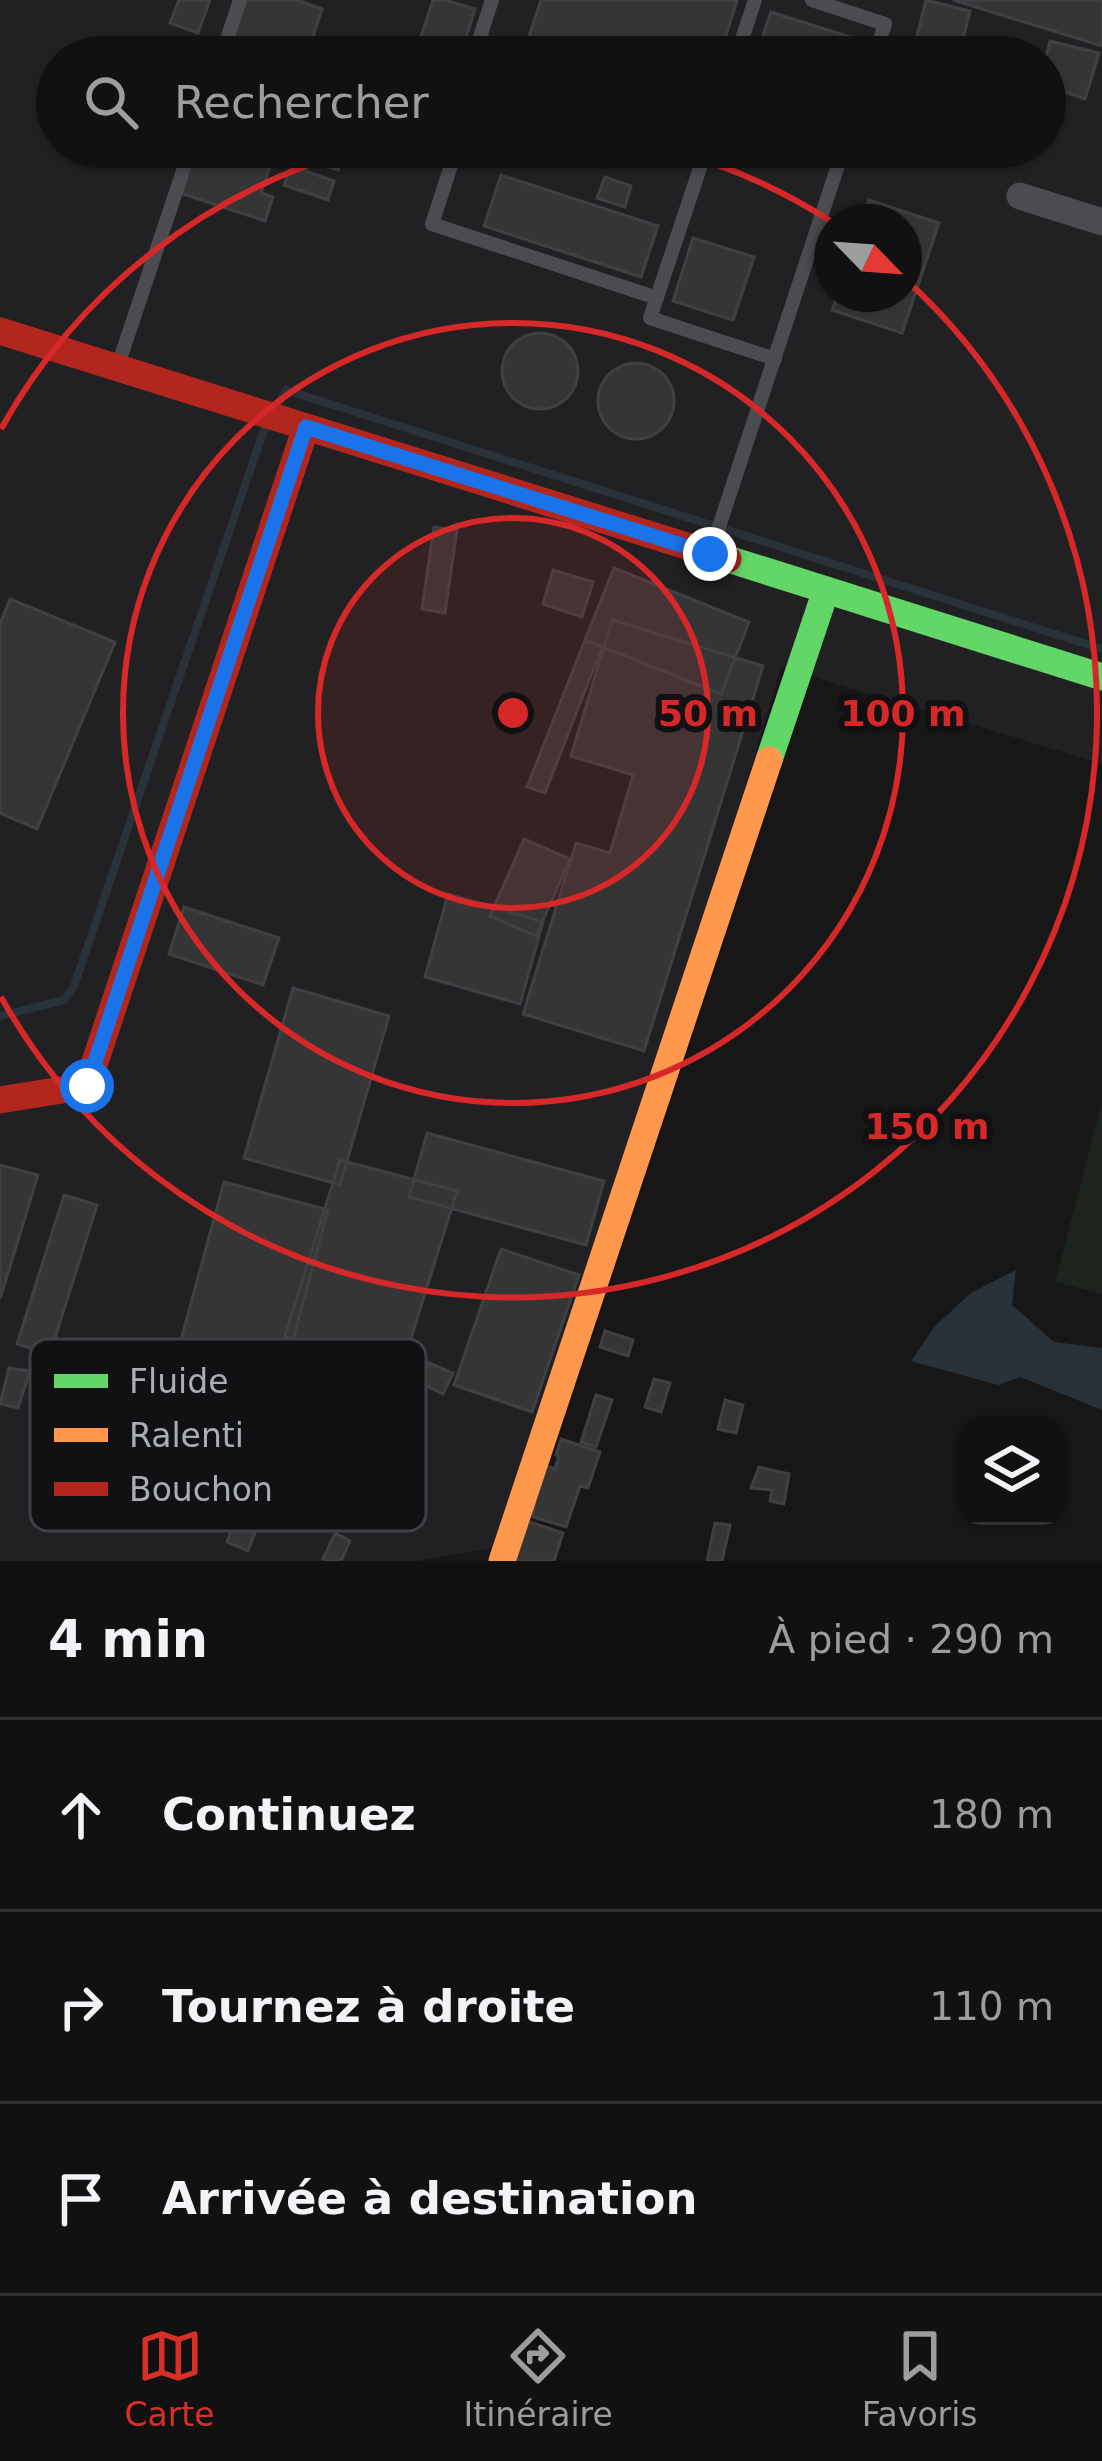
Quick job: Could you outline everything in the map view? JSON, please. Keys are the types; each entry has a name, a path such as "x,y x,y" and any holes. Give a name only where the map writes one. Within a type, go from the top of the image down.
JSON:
{"street":[{"path":"1021,196 1102,222"},
{"path":"0,331 1102,677"},
{"path":"0,1100 87,1086 306,427"},
{"path":"502,1561 826,590"}],"lane":[{"path":"228,36 240,0"},
{"path":"480,36 492,0"},
{"path":"743,36 755,0"},
{"path":"812,0 885,24 881,36"},
{"path":"117,368 184,168"},
{"path":"451,168 432,224 657,298"},
{"path":"699,168 650,318 775,359"},
{"path":"710,554 837,168"}],"shaded area":[{"path":"0,0 1102,0 1102,764 781,667 594,1298 512,1545 416,1561 0,1561"},
{"path":"1102,1103 1102,1294 1055,1282"},
{"path":"1016,1270 1012,1305 1054,1342 1102,1348 1102,1410 1020,1377 998,1385 911,1361 935,1326 971,1293"}],"building":[{"path":"179,0 210,0 198,33 170,23"},
{"path":"244,0 297,0 322,9 313,36 232,36"},
{"path":"433,0 475,9 467,36 421,36"},
{"path":"541,0 737,1 726,36 529,36"},
{"path":"926,0 970,11 964,36 917,36"},
{"path":"953,0 1102,0 1102,46"},
{"path":"771,12 847,36 763,36"},
{"path":"1066,45 1099,53 1085,99 1066,92"},
{"path":"188,168 269,168 261,193 273,197 265,221 180,193"},
{"path":"290,168 334,181 328,200 284,185"},
{"path":"501,175 658,226 641,277 484,226"},
{"path":"605,177 631,186 625,207 597,198"},
{"path":"922,217 939,223 922,274"},
{"path":"693,238 754,257 733,320 673,301"},
{"path":"838,312 909,312 902,333"},
{"path":"540,333 567,344 578,371 567,398 540,409 513,398 502,371 513,344"},
{"path":"636,363 663,374 674,401 663,428 636,439 609,428 598,401 609,374"},
{"path":"434,527 457,530 445,613 422,609"},
{"path":"614,568 749,622 721,694 585,640"},
{"path":"553,570 593,582 582,617 543,604"},
{"path":"10,599 115,642 37,829 0,813 0,624"},
{"path":"612,620 763,666 644,1051 523,1014 576,843 610,853 633,775 571,756"},
{"path":"585,640 602,647 545,793 527,787"},
{"path":"524,839 570,859 536,936 490,916"},
{"path":"448,894 543,922 520,1004 425,977"},
{"path":"184,907 279,938 263,985 169,954"},
{"path":"293,988 389,1016 340,1185 244,1158"},
{"path":"427,1133 604,1181 586,1245 409,1197"},
{"path":"340,1160 457,1191 411,1339 285,1336"},
{"path":"0,1165 38,1175 0,1299"},
{"path":"224,1182 328,1210 293,1339 181,1339"},
{"path":"64,1195 97,1205 55,1339 30,1339 30,1348 17,1344"},
{"path":"501,1249 579,1275 532,1412 454,1385"},
{"path":"605,1331 633,1340 628,1356 600,1347"},
{"path":"429,1363 453,1373 443,1394 426,1386"},
{"path":"9,1368 30,1371 18,1408 0,1404"},
{"path":"654,1379 670,1383 661,1412 645,1407"},
{"path":"596,1395 612,1400 596,1447 581,1442"},
{"path":"725,1400 743,1405 736,1433 718,1429"},
{"path":"561,1439 600,1452 588,1488 580,1486 566,1527 533,1517 539,1464 555,1469"},
{"path":"759,1467 789,1474 784,1504 770,1501 772,1490 751,1488"},
{"path":"524,1520 563,1533 554,1561 510,1561"},
{"path":"715,1523 730,1525 722,1561 707,1561"},
{"path":"231,1531 256,1531 248,1551 227,1542"},
{"path":"335,1533 350,1541 341,1561 328,1561 323,1559"}],"waterway":[{"path":"277,406 286,390 1102,649"},
{"path":"0,1016 64,1000 74,986 266,424"}],"traffic: fast":[{"path":"728,559 1102,677"},
{"path":"769,760 826,590"}],"traffic: slow":[{"path":"502,1561 769,760"}],"traffic: jam":[{"path":"0,331 728,559"},
{"path":"0,1100 87,1086 306,427"}],"route":[{"path":"87,1086 306,427 710,554"}]}
